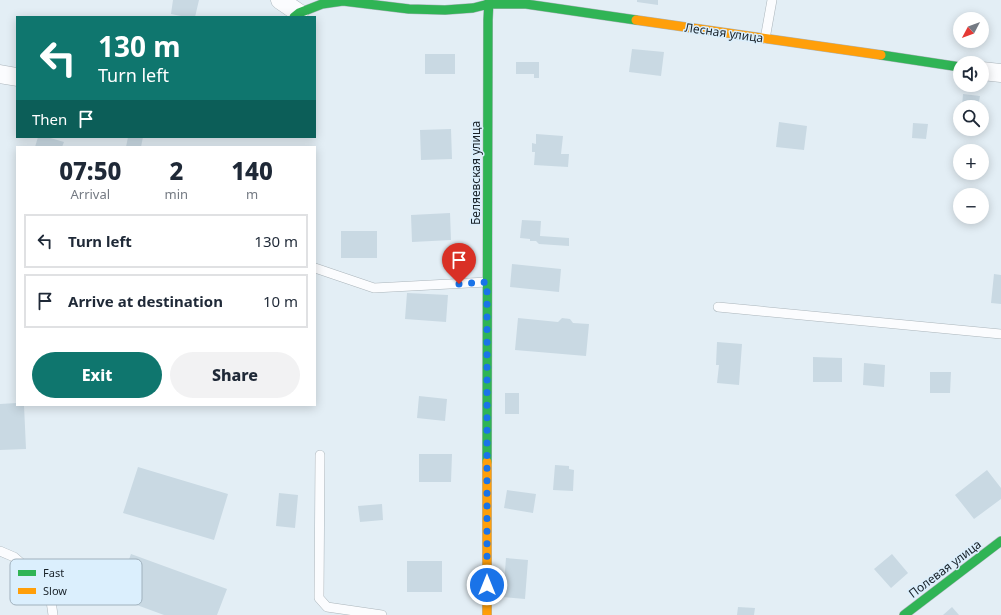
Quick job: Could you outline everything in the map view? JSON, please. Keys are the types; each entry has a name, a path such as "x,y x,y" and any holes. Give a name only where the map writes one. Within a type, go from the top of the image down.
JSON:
{"street":[{"path":"280,0 297,15"},
{"name":"Лесная улица","path":"297,15 322,4 343,2 409,9 445,10 473,8 489,2 526,4 953,66"},
{"name":"Беляевская улица","path":"487,615 489,2"},
{"path":"989,72 1001,73"},
{"path":"0,74 16,77"},
{"name":"Полевая улица","path":"904,615 1001,541"}],"lane":[{"path":"765,39 772,0"},
{"path":"316,268 374,288 487,282"},
{"path":"718,307 1001,334"},
{"path":"320,455 319,598 327,607 382,615"},
{"path":"0,551 16,559"},
{"path":"52,605 53,615"}],"building":[{"path":"173,0 199,0 195,16 171,14"},
{"path":"637,0 658,0 658,5 637,2"},
{"path":"632,49 664,52 661,76 629,72"},
{"path":"425,54 455,54 455,74 425,74"},
{"path":"516,62 539,62 539,78 534,78 534,74 516,74"},
{"path":"963,94 980,96 979,100 963,100"},
{"path":"779,122 807,126 804,150 776,147"},
{"path":"913,123 928,124 926,139 912,138"},
{"path":"451,129 452,159 421,160 420,130"},
{"path":"536,134 563,136 561,154 569,154 568,167 534,165 535,152 532,152 532,143 536,144"},
{"path":"38,138 50,138 64,142 62,146 35,146"},
{"path":"128,138 143,138 141,146 126,146"},
{"path":"450,213 451,240 412,242 411,215"},
{"path":"522,220 541,221 540,236 569,238 569,246 539,244 536,241 530,241 530,239 520,238"},
{"path":"341,231 377,231 377,258 341,258"},
{"path":"512,264 561,269 559,292 510,287"},
{"path":"994,274 1001,275 1001,304 991,303"},
{"path":"407,293 448,295 446,322 405,319"},
{"path":"518,318 558,322 562,318 570,319 573,323 589,324 586,356 515,350"},
{"path":"717,342 742,344 739,385 717,383 719,365 716,365"},
{"path":"813,357 842,358 842,382 813,382"},
{"path":"864,363 885,365 884,387 863,385"},
{"path":"930,372 951,372 950,393 930,393"},
{"path":"505,393 519,393 519,414 505,414"},
{"path":"419,396 447,399 445,421 417,418"},
{"path":"16,403 16,406 24,406 26,449 0,450 0,404"},
{"path":"419,454 452,454 451,482 419,482"},
{"path":"555,465 569,466 569,469 574,470 573,491 553,490"},
{"path":"138,467 228,494 214,540 123,513"},
{"path":"987,470 1001,488 1001,499 974,519 955,495"},
{"path":"507,490 536,494 533,513 504,508"},
{"path":"279,493 298,495 295,528 276,526"},
{"path":"382,504 383,520 360,522 358,506"},
{"path":"131,554 227,589 217,615 164,615 137,605 142,605 142,559 129,559"},
{"path":"892,554 908,573 891,588 874,569"},
{"path":"506,558 528,560 525,599 503,597"},
{"path":"407,561 442,561 442,592 407,592"},
{"path":"738,607 755,608 754,615 737,615"},
{"path":"952,607 959,615 943,615"}],"traffic: fast":[{"path":"487,462 489,0"},
{"path":"295,16 299,13 322,4 343,1 409,9 445,10 473,8 489,4 526,4 636,20"},
{"path":"881,55 953,66"},
{"path":"904,615 1001,541"}],"traffic: slow":[{"path":"636,20 881,55"},
{"path":"487,462 487,615"}],"route":[{"path":"459,284 487,282 487,585"}]}
